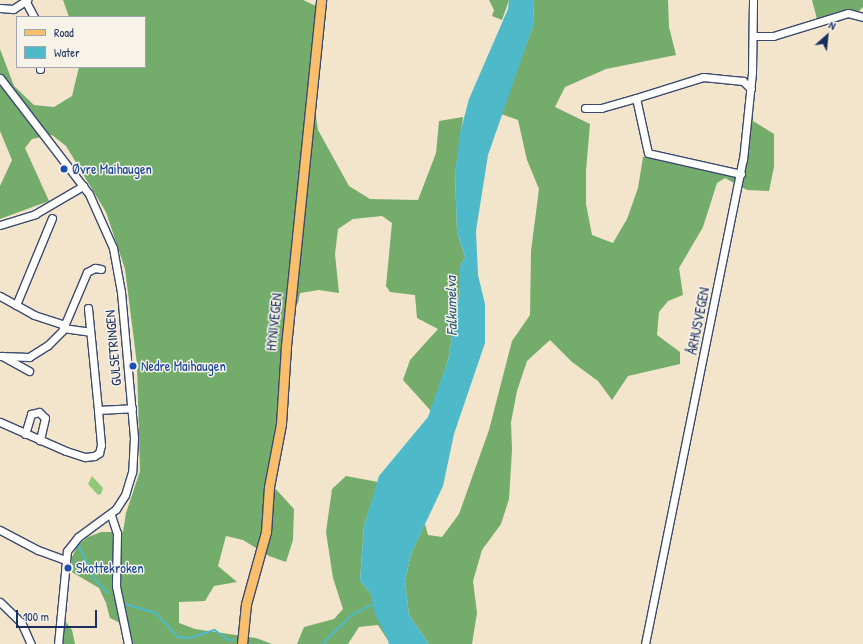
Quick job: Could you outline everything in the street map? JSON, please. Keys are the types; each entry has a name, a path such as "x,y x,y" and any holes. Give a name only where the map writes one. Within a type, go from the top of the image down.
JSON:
{"main road":[{"name":"HYNIVEGEN","path":"242,644 246,604 266,532 269,487 281,424 286,346 321,0"}],"street":[{"name":"ÅRHUSVEGEN","path":"645,644 740,174 751,89 753,0"},
{"path":"0,8 13,9 26,1 34,16"},
{"path":"753,36 773,36 848,13 863,17"},
{"path":"743,81 752,73"},
{"path":"585,108 601,108 703,77 743,81 751,89"},
{"name":"GULSETRINGEN","path":"0,78 84,186 102,220 118,268 132,408 134,449 132,472 125,495 111,515"},
{"path":"636,98 648,153 740,174"},
{"path":"0,225 26,218 84,186"},
{"path":"16,305 52,218"},
{"path":"1,356 22,358 35,354 57,337 63,327 87,272 95,268 100,269"},
{"path":"0,296 34,316 63,327 90,332"},
{"path":"0,422 76,455 97,455 101,445 88,308"},
{"path":"1,356 29,371"},
{"path":"98,410 132,408"},
{"path":"25,434 32,414 39,412 45,418 40,440"},
{"path":"58,644 65,560 75,540 111,515 118,533 116,586 128,644"},
{"path":"0,530 25,544 65,560"},
{"path":"0,602 21,622 30,644"}],"green space":[{"path":"63,0 303,0 320,8 323,16 315,110 318,130 349,186 370,199 418,200 436,153 439,121 463,117 455,174 457,232 465,257 460,266 460,289 448,360 431,411 403,380 410,360 438,329 417,318 415,295 390,292 386,286 392,223 382,216 353,219 338,229 335,254 339,293 319,290 300,293 298,303 294,305 272,485 294,509 293,540 286,562 269,556 243,540 226,536 218,566 237,582 214,586 205,601 179,602 179,623 195,629 256,638 272,644 126,644 122,624 110,618 106,603 99,588 70,571 72,557 78,545 88,537 101,532 123,532 126,513 140,471 137,364 125,269 106,212 66,146 52,135 32,139 25,148 49,201 0,219 0,186 12,160 0,131 0,49 14,86 34,105 54,107 72,96 79,68 146,68 146,16 69,16"},
{"path":"489,0 509,0 502,20 492,16 494,10"},
{"path":"534,0 668,0 669,27 676,55 606,69 565,87 555,107 590,124 586,171 586,204 592,235 613,243 627,219 638,188 643,157 670,158 738,176 755,23 753,121 774,134 774,167 769,191 747,190 725,178 717,183 703,227 679,268 683,295 668,301 659,312 657,335 680,352 680,364 628,376 612,400 598,381 572,362 550,340 527,361 517,391 511,422 512,450 509,499 501,524 482,550 473,581 477,613 472,644 429,644 409,615 405,581 411,554 425,524 428,535 442,537 459,514 489,430 512,341 530,315 531,251 539,189 527,160 518,120 501,114 533,26"},
{"path":"812,0 863,0 863,7 856,14 839,22 817,19"},
{"path":"92,476 103,488 101,494 98,495 88,484"},
{"path":"346,476 378,482 364,526 360,581 378,602 389,642 378,625 359,627 348,644 297,644 304,627 334,619 343,609 333,578 326,532 332,489"},
{"path":"65,621 72,630 75,644 63,644"}],"water":[{"path":"509,0 534,0 533,26 488,155 476,231 478,275 485,304 485,343 454,434 443,486 411,554 405,581 409,615 429,644 389,644 378,602 360,581 364,526 379,476 428,417 448,360 460,289 460,266 465,257 457,232 455,174 460,133 469,99 508,9"}],"waterway":[{"path":"79,546 95,579 108,593"},
{"name":"Falkumelva","path":"375,590 380,613 396,644"},
{"path":"322,644 352,615 378,602"},
{"path":"125,604 156,613 178,637 190,638 215,630 229,640 235,640"}],"place":[{"name":"Øvre Maihaugen","path":"64,169"},
{"name":"Nedre Maihaugen","path":"133,366"},
{"name":"Skottekroken","path":"68,568"}]}
